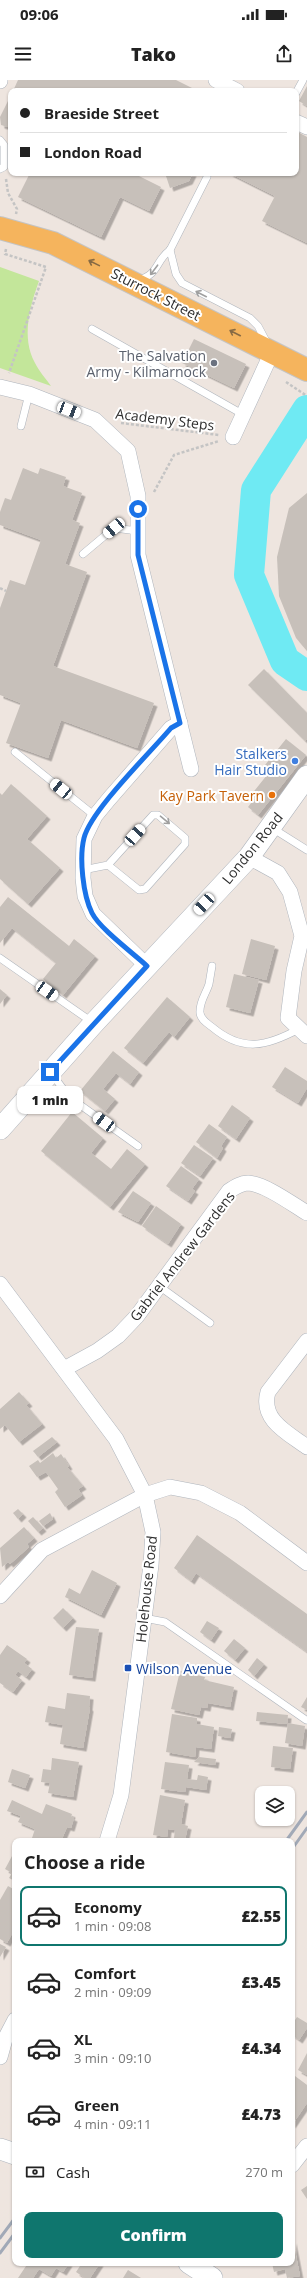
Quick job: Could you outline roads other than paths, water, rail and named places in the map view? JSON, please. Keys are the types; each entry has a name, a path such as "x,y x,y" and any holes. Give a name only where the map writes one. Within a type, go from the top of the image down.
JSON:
{"main road":[{"name":"Sturrock Street","path":"6,229 53,242 307,370"},
{"name":"London Road","path":"0,1129 94,1023 249,857 307,776"},
{"path":"0,2149 12,2153"},
{"path":"193,2266 208,2277"}],"street":[{"path":"216,80 231,88"},
{"path":"233,437 272,352"},
{"path":"1,391 29,394 95,420 128,451 138,496 138,555 191,769"},
{"path":"147,966 93,914 85,896 83,870 84,839 95,816 171,728 180,723"},
{"path":"249,857 278,873 290,892 302,936 294,971 288,1018 303,1032"},
{"name":"Gabriel Andrew Gardens","path":"64,1369 97,1351 118,1336 137,1316 228,1191 238,1185 247,1183 258,1185 307,1213"},
{"name":"Holehouse Road","path":"0,1284 116,1439 145,1495 153,1532 144,1618 121,1795 108,1838"},
{"path":"307,1341 268,1392 266,1408 274,1422 307,1447"},
{"path":"0,1596 42,1550 145,1495 170,1488 201,1493 240,1513 307,1564"},
{"path":"0,2057 5,2039 12,2026"},
{"path":"295,2161 307,2146"}],"lane":[{"path":"0,140 4,145 2,168"},
{"path":"131,281 153,274 163,255 170,250 207,177"},
{"path":"170,250 176,274 182,283 250,318 258,326 272,352"},
{"path":"92,329 244,415"},
{"path":"21,426 29,394"},
{"path":"83,554 114,528 138,531"},
{"path":"15,752 95,816"},
{"path":"83,870 108,865 153,815 158,814 185,838 185,844 144,889 138,890 108,865"},
{"path":"271,827 307,850"},
{"path":"0,958 94,1023"},
{"path":"212,966 208,985 201,1001 200,1013 201,1018 221,1034 245,1044 258,1044 278,1040 303,1032"},
{"path":"50,1072 69,1097 138,1146"},
{"path":"159,1286 210,1323"},
{"path":"144,1618 166,1622 306,1720"}],"waterway":[{"path":"307,410 256,490 249,575 285,661 307,676"}],"railway":[{"path":"288,1838 307,1812"},
{"path":"295,1845 307,1828"},
{"path":"0,2238 12,2222"},
{"path":"0,2253 12,2237"}],"place":[{"name":"The Salvation Army - Kilmarnock","path":"214,363"},
{"name":"Stalkers Hair Studio","path":"295,761"},
{"name":"Kay Park Tavern","path":"272,795"},
{"name":"Wilson Avenue","path":"128,1668"}]}
